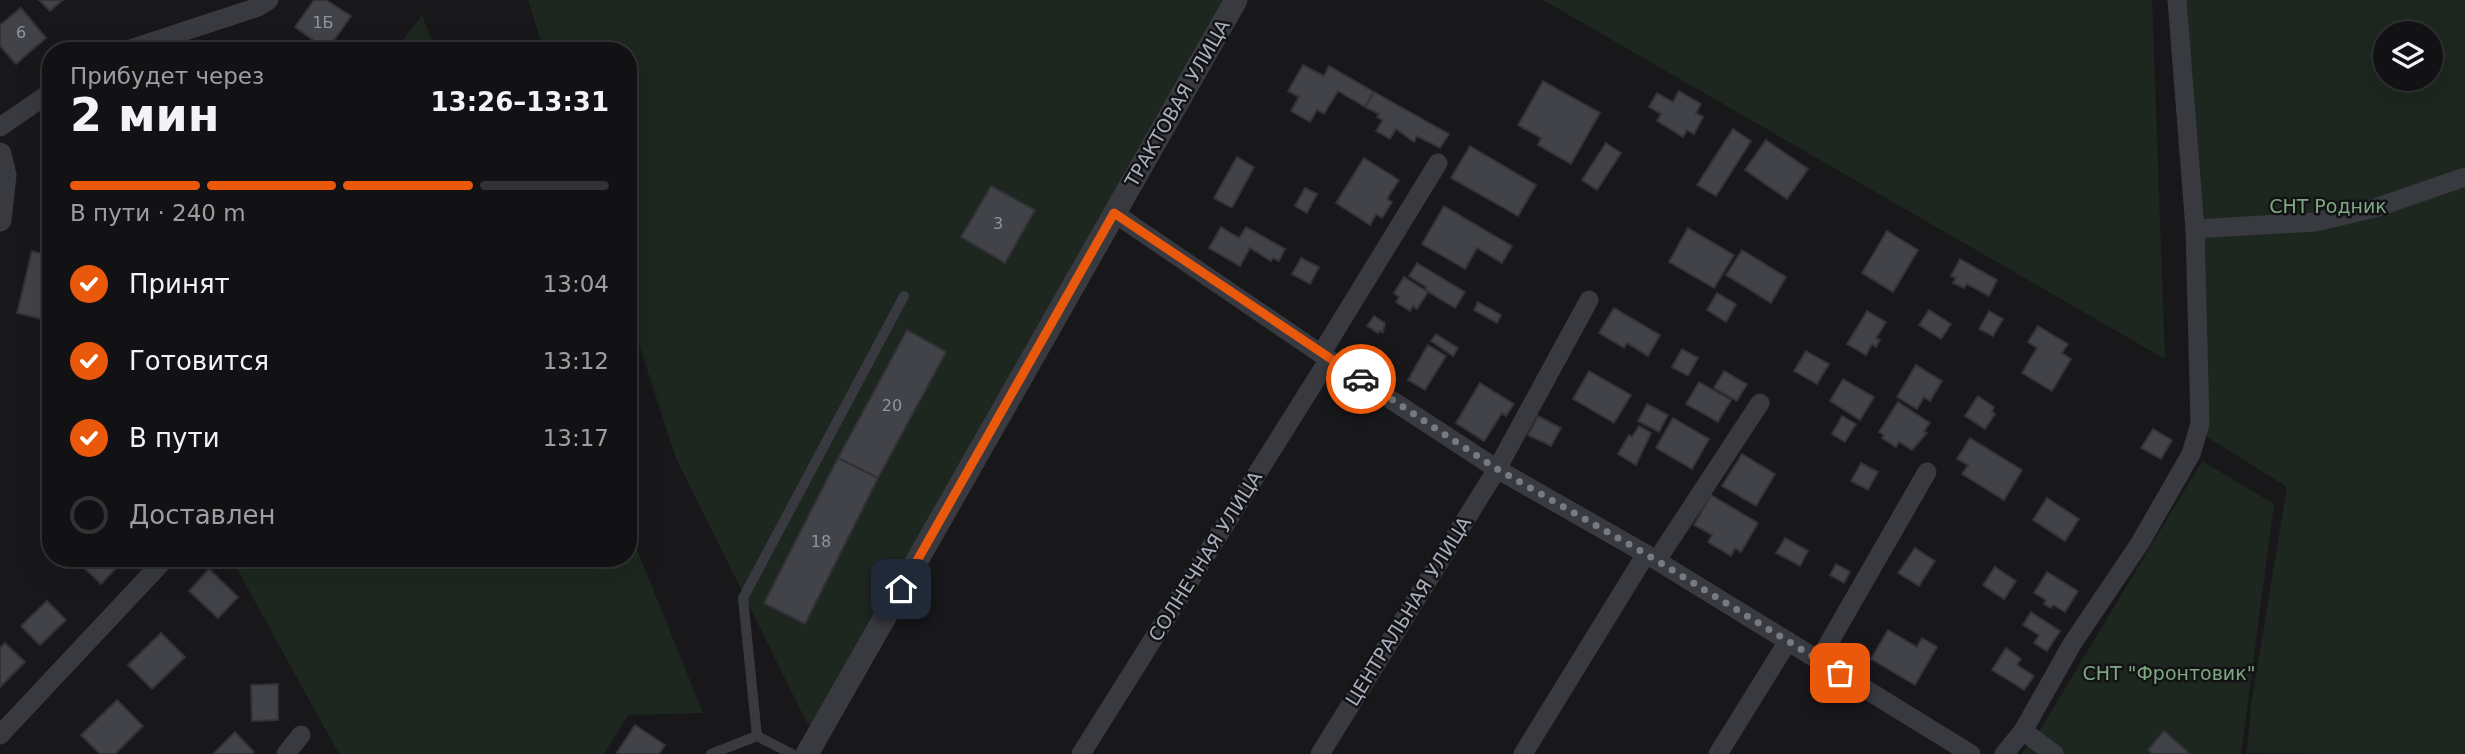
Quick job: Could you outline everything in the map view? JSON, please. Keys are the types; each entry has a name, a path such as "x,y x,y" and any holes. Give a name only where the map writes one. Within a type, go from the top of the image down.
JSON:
{"street":[{"path":"151,42 258,7 268,0"},
{"name":"ТРАКТОВАЯ УЛИЦА","path":"807,754 1236,0"},
{"path":"2004,754 2023,731 2072,644 2140,543 2191,454 2200,424 2195,229 2177,0"},
{"path":"0,127 42,98"},
{"path":"0,154 5,175 0,220"},
{"name":"СОЛНЕЧНАЯ УЛИЦА","path":"1082,754 1325,356 1438,163"},
{"path":"2195,229 2315,222 2375,208 2465,177"},
{"path":"1114,213 1497,469 1652,557 1971,754"},
{"name":"ЦЕНТРАЛЬНАЯ УЛИЦА","path":"1320,754 1497,469 1589,300"},
{"path":"1523,754 1652,557 1760,403"},
{"path":"1819,660 1927,472"},
{"path":"0,736 158,567"},
{"path":"1718,754 1788,642"},
{"path":"2023,731 2054,754"},
{"path":"286,754 301,736"}],"lane":[{"path":"757,736 743,598 904,296"},
{"path":"711,754 757,736 792,754"}],"green space":[{"path":"528,0 1229,0 818,733 806,721 676,458 637,339 637,42 541,42"},
{"path":"1543,0 2152,0 2165,359"},
{"name":"СНТ Родник","path":"2179,0 2465,0 2465,754 2247,753 2251,705 2287,487 2204,435"},
{"path":"422,15 432,42 401,42"},
{"name":"СНТ \"Фронтовик\"","path":"2202,461 2274,504 2241,754 2021,754 2042,727"},
{"path":"637,549 703,713 628,715 604,754 339,754 236,567 637,567"}],"building":[{"path":"39,0 63,0 50,11"},
{"path":"314,0 326,0 351,16 333,42 316,42 295,27"},
{"path":"21,8 46,38 16,64 0,46 0,25"},
{"path":"1303,65 1324,76 1329,66 1374,92 1365,107 1338,91 1324,114 1317,110 1310,122 1291,111 1299,97 1288,91"},
{"path":"1543,81 1600,113 1571,164 1538,145 1541,138 1518,125"},
{"path":"1679,91 1701,104 1696,113 1703,117 1694,134 1687,130 1683,137 1657,121 1661,114 1649,107 1657,93 1673,102"},
{"path":"1374,92 1449,134 1440,148 1417,136 1414,142 1396,129 1390,139 1376,131 1383,120 1377,117 1379,114 1365,107"},
{"path":"1733,129 1751,141 1716,196 1697,185"},
{"path":"1766,140 1808,169 1787,199 1745,170"},
{"path":"1606,143 1621,153 1597,190 1582,180"},
{"path":"1470,146 1536,185 1518,216 1451,178"},
{"path":"1237,157 1254,167 1232,208 1214,198"},
{"path":"1364,158 1399,180 1387,199 1392,202 1382,218 1376,214 1370,225 1336,203"},
{"path":"991,186 1035,210 1005,263 961,237"},
{"path":"1305,188 1317,194 1307,213 1295,206"},
{"path":"1444,206 1512,246 1502,263 1477,248 1465,269 1422,244"},
{"path":"1221,227 1239,238 1246,227 1285,249 1279,261 1273,258 1271,261 1250,248 1240,266 1209,248"},
{"path":"1688,228 1734,255 1714,288 1669,262"},
{"path":"1887,231 1918,250 1893,292 1862,273"},
{"path":"1742,250 1786,277 1771,303 1726,275"},
{"path":"32,251 42,254 42,319 17,313"},
{"path":"1301,258 1319,267 1310,284 1292,274"},
{"path":"1960,259 1997,280 1989,296 1967,284 1964,288 1953,283 1956,278 1951,276"},
{"path":"1417,263 1465,292 1455,308 1425,290 1426,287 1409,276"},
{"path":"1404,277 1428,292 1417,309 1413,306 1410,311 1396,302 1399,297 1394,293"},
{"path":"1717,293 1736,304 1726,322 1707,310"},
{"path":"1478,302 1501,315 1497,323 1474,310"},
{"path":"1614,308 1660,335 1648,356 1627,343 1624,348 1599,333"},
{"path":"1929,310 1951,324 1941,339 1919,325"},
{"path":"1867,311 1886,322 1876,338 1880,340 1876,347 1872,344 1866,355 1847,344"},
{"path":"1989,311 2003,319 1993,336 1979,329"},
{"path":"1374,316 1385,323 1383,332 1378,333 1367,326"},
{"path":"2038,326 2068,344 2062,353 2071,359 2052,391 2022,373 2037,348 2028,342"},
{"path":"907,330 946,352 878,478 838,458"},
{"path":"1436,334 1458,348 1453,356 1431,341"},
{"path":"1428,345 1446,356 1425,390 1408,380"},
{"path":"1682,349 1698,358 1688,376 1672,367"},
{"path":"1806,351 1829,364 1817,384 1794,371"},
{"path":"1916,365 1942,381 1930,401 1924,397 1917,409 1897,397"},
{"path":"1589,371 1631,395 1614,423 1573,399"},
{"path":"1724,371 1747,384 1737,401 1714,388"},
{"path":"1843,379 1874,397 1860,420 1830,401"},
{"path":"1699,382 1731,400 1718,422 1686,404"},
{"path":"1480,383 1514,404 1506,416 1502,413 1484,441 1456,423"},
{"path":"1978,396 1994,407 1992,412 1995,414 1985,429 1965,416"},
{"path":"1898,402 1930,423 1924,431 1927,433 1912,450 1899,442 1896,447 1882,438 1884,435 1879,432"},
{"path":"1647,404 1668,415 1659,432 1638,421"},
{"path":"1538,416 1561,428 1551,446 1528,435"},
{"path":"1842,416 1856,424 1845,442 1832,434"},
{"path":"1673,418 1709,439 1692,469 1656,448"},
{"path":"1639,426 1651,433 1636,465 1618,454 1629,435 1632,437"},
{"path":"2153,429 2172,440 2161,459 2141,448"},
{"path":"1970,438 2022,470 2004,500 1962,474 1968,465 1957,459"},
{"path":"1742,454 1775,474 1756,506 1722,486"},
{"path":"838,458 878,478 805,624 764,603"},
{"path":"1861,463 1878,472 1868,490 1851,481"},
{"path":"1711,495 1758,523 1741,552 1735,548 1731,556 1708,542 1712,535 1694,525"},
{"path":"2047,498 2079,519 2065,541 2033,520"},
{"path":"1785,538 1808,551 1800,566 1776,553"},
{"path":"1915,548 1935,561 1919,586 1898,573"},
{"path":"1836,564 1850,572 1844,583 1830,575"},
{"path":"83,567 117,567 101,584"},
{"path":"1995,567 2016,581 2004,599 1983,585"},
{"path":"209,569 238,597 218,618 189,591"},
{"path":"2047,572 2078,591 2065,612 2053,605 2051,608 2044,604 2046,600 2034,593"},
{"path":"47,601 66,620 40,645 21,626"},
{"path":"2031,612 2060,631 2047,651 2034,643 2039,635 2023,625"},
{"path":"1888,630 1917,647 1922,638 1937,647 1915,685 1871,659"},
{"path":"161,633 185,657 152,689 128,665"},
{"path":"5,643 25,662 0,687 0,648"},
{"path":"2006,648 2021,659 2017,665 2034,676 2024,690 1992,670"},
{"path":"278,684 278,720 252,721 251,685"},
{"path":"117,700 143,726 115,754 100,754 81,735"},
{"path":"635,725 665,745 659,754 616,754"},
{"path":"2164,731 2190,754 2153,754 2148,750"},
{"path":"235,732 254,752 252,754 213,754"}],"way so far":[{"path":"1361,379 1497,469 1646,554 1840,673"}],"route":[{"path":"901,589 1114,213 1361,379"}]}
